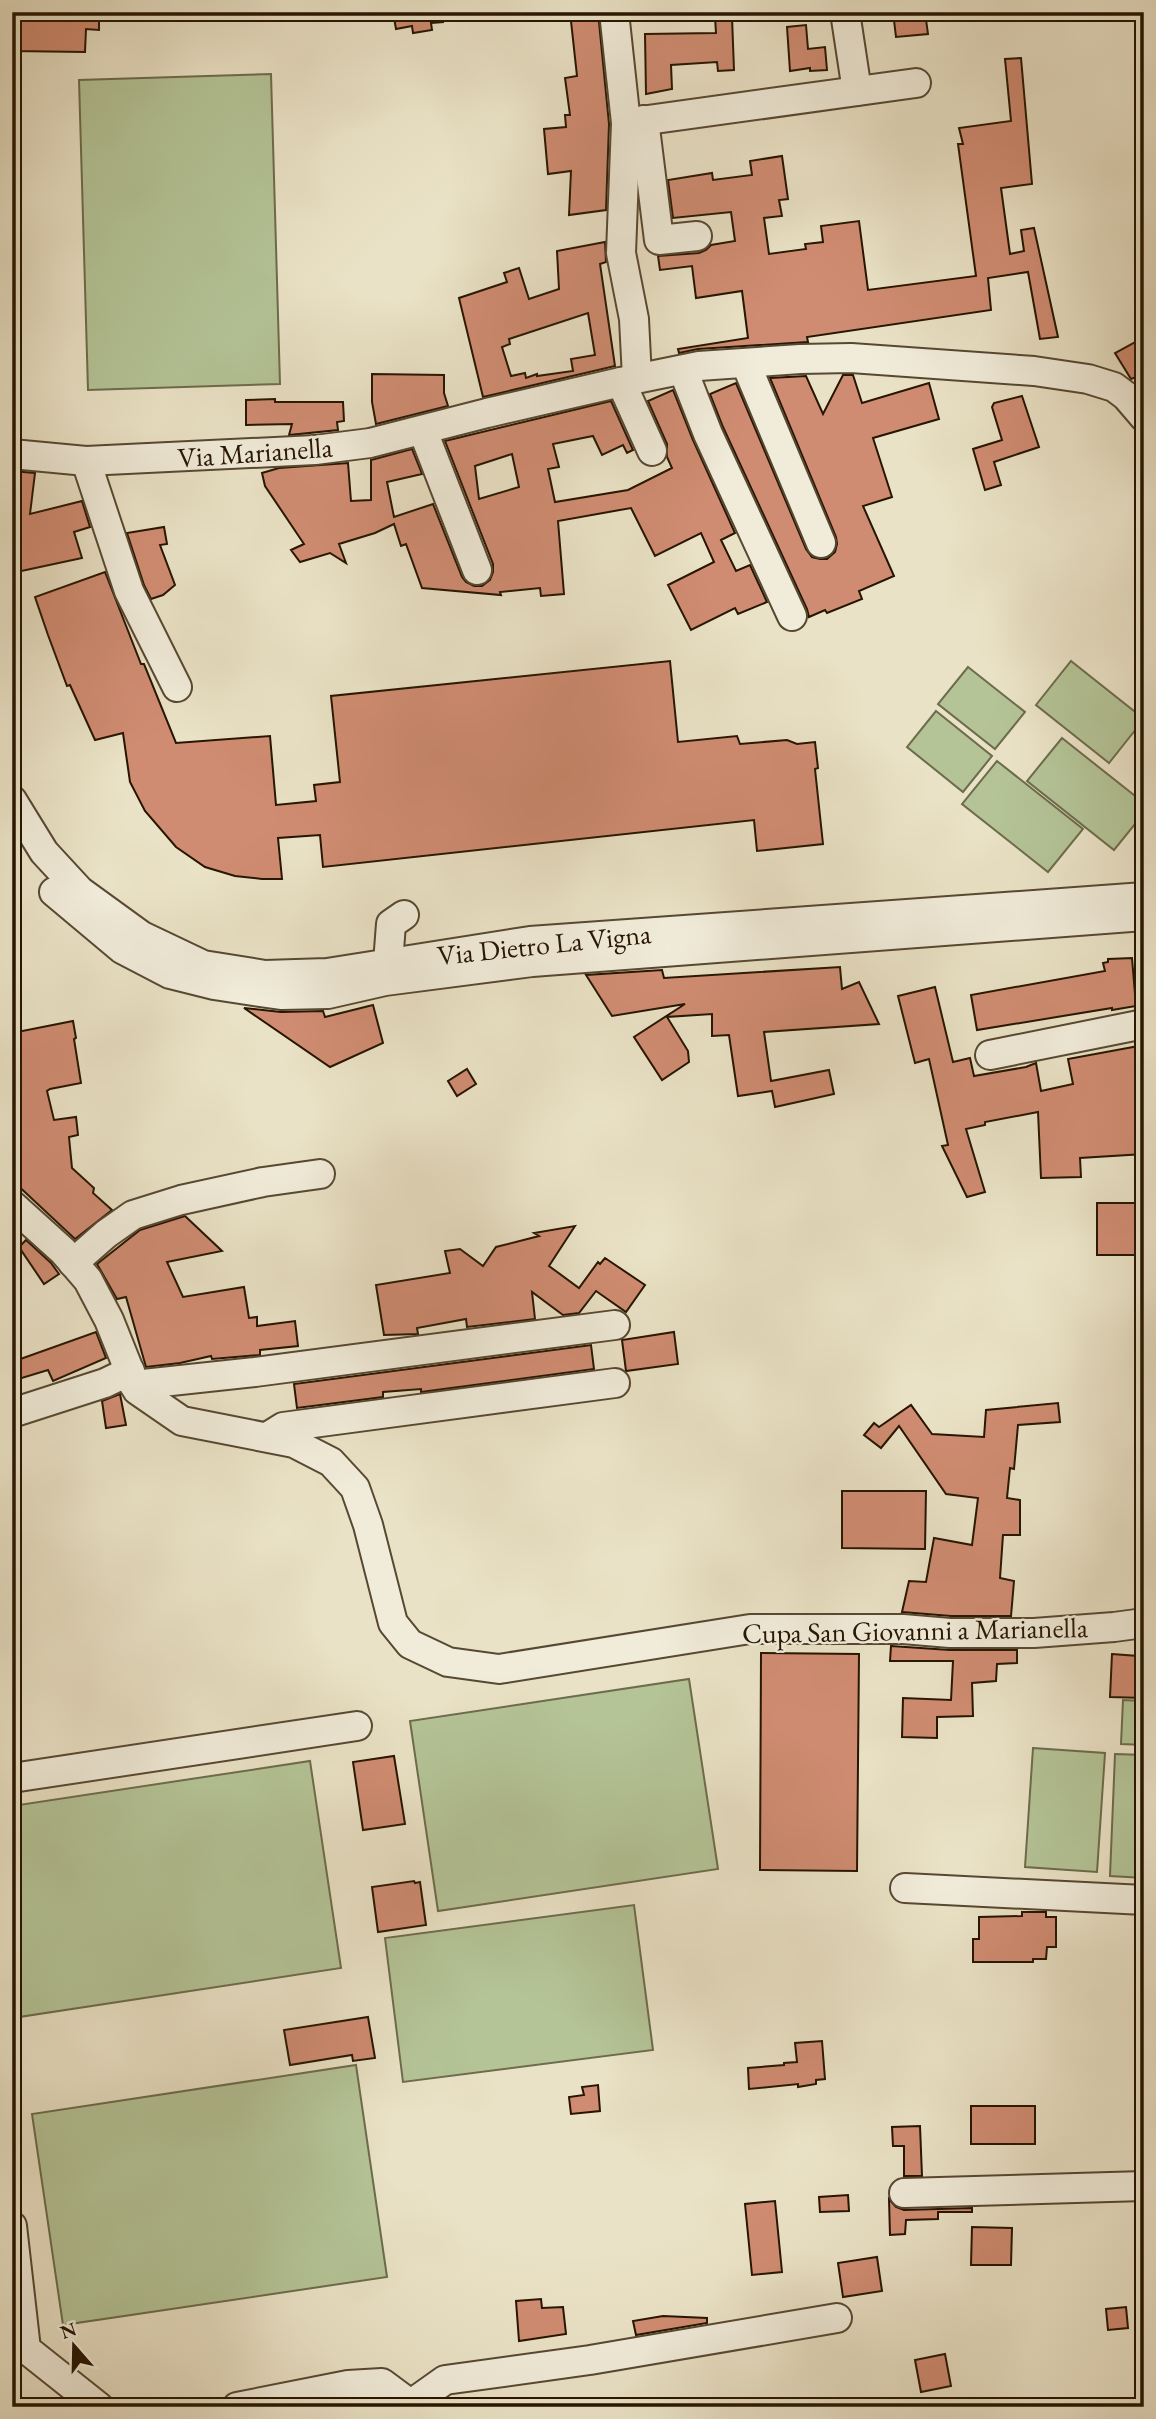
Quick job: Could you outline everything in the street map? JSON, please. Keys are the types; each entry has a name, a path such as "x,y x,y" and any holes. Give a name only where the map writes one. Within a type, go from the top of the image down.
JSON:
{"street":[{"path":"614,12 659,240 697,236"},
{"path":"845,12 857,91"},
{"path":"635,122 916,83"},
{"path":"635,122 621,253 634,319 629,380 652,451"},
{"name":"Via Marianella","path":"12,454 86,461 315,450 370,443 487,413 699,366 851,358 1034,371 1088,379 1124,390 1144,391"},
{"path":"746,364 821,543"},
{"path":"683,370 708,434 792,616"},
{"path":"1114,387 1126,396 1144,417"},
{"path":"423,431 477,570"},
{"path":"86,461 129,591 177,687"},
{"name":"Via Dietro La Vigna","path":"12,800 44,852 80,891 142,936 203,965 265,975 327,973 544,940 1144,897"},
{"name":"Via Dietro La Vigna","path":"12,837 29,864 63,901 122,949 170,974 214,985 281,995 328,994 385,981 532,962 1144,916"},
{"path":"388,963 391,924 404,915"},
{"path":"990,1055 1144,1024"},
{"path":"74,1264 106,1234 133,1215 181,1200 249,1185 320,1174"},
{"name":"Cupa San Giovanni a Marianella","path":"13,1208 63,1251 88,1280 137,1390 182,1422 294,1443 331,1462 355,1488 368,1525 393,1623 410,1644 447,1662 499,1669 592,1652 750,1629 903,1629 950,1633 1034,1633 1114,1628 1144,1623"},
{"path":"12,1413 105,1383 132,1378 255,1372 615,1325"},
{"path":"253,1435 283,1427 615,1383"},
{"path":"12,1778 357,1727"},
{"path":"905,1888 1144,1900"},
{"path":"904,2193 1144,2186"},
{"path":"12,2226 26,2349 99,2407"},
{"path":"237,2407 348,2385 382,2384 408,2405 445,2380 590,2360 837,2318"}],"green space":[{"path":"271,74 280,384 88,390 79,80"},
{"path":"1071,661 1144,719 1109,763 1036,705"},
{"path":"968,667 1025,712 995,749 938,704"},
{"path":"936,711 992,756 963,792 907,747"},
{"path":"1062,738 1144,803 1144,813 1114,850 1027,781"},
{"path":"997,761 1083,829 1048,872 962,804"},
{"path":"689,1679 718,1869 438,1911 410,1721"},
{"path":"1123,1700 1144,1701 1144,1745 1121,1744"},
{"path":"1033,1748 1105,1753 1097,1872 1025,1867"},
{"path":"1115,1754 1144,1755 1144,1878 1110,1876"},
{"path":"310,1761 341,1968 19,2017 12,1972 12,1806"},
{"path":"634,1905 653,2050 403,2082 385,1938"},
{"path":"356,2065 387,2277 63,2325 32,2114"}],"building":[{"path":"12,12 99,12 99,30 86,29 85,52 12,51"},
{"path":"393,12 442,12 443,22 431,23 432,30 413,33 412,26 396,29"},
{"path":"570,12 598,12 609,124 606,210 569,215 571,171 548,174 544,129 566,127 565,115 570,115 565,78 577,76"},
{"path":"893,12 925,12 928,34 896,37"},
{"path":"715,17 732,17 734,70 718,71 717,62 671,65 672,89 646,94 645,34 716,33"},
{"path":"806,25 808,49 825,47 827,70 810,71 810,68 790,71 787,27"},
{"path":"1021,58 1032,184 1001,188 1010,254 1024,251 1021,230 1034,228 1058,337 1040,339 1028,272 988,278 991,310 807,337 808,342 698,349 679,353 678,349 748,338 742,291 696,298 692,266 660,270 658,256 699,253 711,245 735,241 731,212 673,218 668,180 712,173 713,180 752,175 750,161 782,156 788,199 779,200 782,216 764,218 769,254 806,249 805,244 823,242 821,226 859,221 868,290 976,276 958,144 963,144 959,128 1011,121 1005,59"},
{"path":"605,242 606,262 600,264 615,366 483,397 459,298 507,282 504,273 519,268 529,299 559,289 557,251","holes":["588,313 595,355 571,359 573,371 537,374 526,378 525,373 511,376 502,347 510,344 509,339"]},
{"path":"1137,341 1144,353 1144,374 1131,379 1115,353"},
{"path":"372,374 444,375 444,393 448,406 376,424 372,402"},
{"path":"843,375 853,375 862,403 929,383 939,419 873,438 892,497 863,506 894,576 859,591 862,599 809,617 710,394 736,383 806,549 812,557 827,559 835,552 836,537 770,378 806,376 823,414"},
{"path":"673,390 735,533 721,540 736,571 750,565 767,602 738,614 735,608 691,630 668,585 714,562 701,533 655,556 631,508 558,521 564,594 541,596 540,588 500,592 501,595 422,588 406,544 401,546 394,524 339,544 346,563 330,553 300,562 291,550 304,544 265,486 262,473 279,468 348,463 351,501 371,500 371,460 412,449 422,474 387,482 394,517 433,504 462,577 474,586 482,586 490,580 493,564 445,441 611,401 633,450 627,453 623,445 602,455 593,436 553,444 559,467 548,469 555,502 628,490 672,468 667,457 667,444 648,401","holes":["512,454 519,487 479,499 475,466"]},
{"path":"1022,396 1039,447 994,462 1001,485 985,490 973,449 1002,440 992,407 994,403"},
{"path":"275,399 275,402 343,402 344,421 337,422 338,430 289,435 292,424 246,425 246,400"},
{"path":"12,471 35,473 30,514 82,501 90,527 74,532 82,558 12,573"},
{"path":"164,527 167,544 160,545 175,585 163,595 151,599 127,533"},
{"path":"105,572 176,743 270,736 276,805 316,801 314,785 340,782 331,696 670,661 678,742 737,736 740,744 787,740 797,744 815,742 818,768 815,769 823,844 757,851 754,820 323,867 320,835 278,838 282,879 235,876 205,867 176,847 145,811 130,782 123,733 95,740 70,685 67,686 35,597"},
{"path":"1132,958 1136,1006 977,1030 971,995 1105,971 1103,963 1108,962 1108,959"},
{"path":"840,967 842,989 859,982 879,1024 764,1032 771,1081 829,1070 834,1094 775,1107 772,1091 738,1096 729,1035 712,1036 712,1014 667,1017 688,1051 689,1062 662,1080 634,1037 685,1004 612,1016 586,975 662,970 664,978"},
{"path":"935,987 953,1062 970,1058 974,1076 1036,1063 1041,1091 1073,1084 1068,1059 1144,1045 1144,1154 1080,1158 1081,1177 1041,1178 1038,1112 985,1122 985,1125 966,1129 985,1192 967,1197 942,1146 948,1145 929,1059 915,1063 898,996"},
{"path":"373,1005 383,1043 330,1067 244,1008 281,1012 323,1011 325,1017"},
{"path":"73,1021 81,1083 47,1091 54,1120 76,1117 78,1135 69,1137 72,1168 94,1188 93,1193 112,1210 75,1239 12,1180 12,1033"},
{"path":"467,1069 476,1084 457,1096 448,1081"},
{"path":"1097,1203 1139,1203 1139,1255 1097,1255"},
{"path":"185,1216 222,1251 167,1262 183,1297 244,1287 249,1318 257,1317 257,1326 295,1321 298,1346 260,1350 260,1355 212,1359 211,1356 146,1367 126,1297 117,1299 97,1264 140,1230"},
{"path":"575,1226 549,1266 579,1288 598,1262 600,1264 605,1258 645,1285 626,1312 596,1291 579,1313 563,1315 532,1292 535,1319 467,1327 466,1319 417,1328 418,1334 384,1335 376,1285 450,1273 445,1251 460,1249 483,1266 496,1247 539,1236 534,1233"},
{"path":"26,1240 59,1274 44,1284 19,1247"},
{"path":"96,1332 106,1358 53,1381 48,1370 12,1381 12,1362"},
{"path":"674,1332 678,1364 626,1371 622,1340"},
{"path":"591,1345 594,1369 421,1392 421,1389 383,1392 383,1397 297,1408 294,1384"},
{"path":"120,1394 126,1425 106,1428 102,1401"},
{"path":"1058,1403 1060,1422 1018,1425 1014,1469 1010,1468 1007,1498 1020,1500 1020,1535 1003,1535 1000,1578 1014,1581 1011,1616 951,1616 902,1612 909,1581 926,1582 934,1538 972,1545 978,1498 946,1494 899,1426 881,1448 864,1435 874,1423 879,1427 911,1405 932,1434 984,1437 986,1410"},
{"path":"842,1491 926,1491 925,1549 842,1548"},
{"path":"891,1646 950,1650 1017,1650 1017,1663 997,1664 996,1681 972,1683 973,1716 937,1717 937,1738 902,1737 903,1698 951,1700 953,1661 890,1661"},
{"path":"761,1653 859,1654 857,1871 760,1870"},
{"path":"1112,1654 1138,1656 1137,1674 1144,1675 1144,1698 1110,1697"},
{"path":"394,1756 405,1824 363,1830 353,1762"},
{"path":"420,1882 426,1925 378,1932 372,1887"},
{"path":"1022,1912 1046,1912 1046,1917 1056,1917 1056,1947 1047,1947 1046,1959 1033,1959 1033,1962 973,1962 973,1939 979,1939 979,1917 1022,1916"},
{"path":"368,2017 375,2058 353,2061 352,2055 290,2065 284,2030"},
{"path":"822,2041 825,2079 816,2080 816,2084 798,2087 798,2084 749,2089 748,2068 797,2062 795,2043"},
{"path":"598,2085 600,2111 571,2114 569,2097 584,2095 582,2087"},
{"path":"971,2106 1035,2106 1035,2144 971,2144"},
{"path":"920,2126 922,2176 904,2176 904,2146 893,2146 892,2127"},
{"path":"848,2195 849,2211 820,2212 819,2197"},
{"path":"889,2199 896,2207 904,2210 972,2208 972,2212 938,2212 938,2219 906,2220 905,2234 890,2235"},
{"path":"775,2201 782,2272 752,2275 745,2204"},
{"path":"972,2227 1012,2228 1011,2265 971,2265"},
{"path":"877,2257 882,2291 843,2297 838,2263"},
{"path":"541,2299 542,2308 563,2307 566,2334 519,2341 516,2301"},
{"path":"1126,2307 1128,2328 1108,2330 1106,2309"},
{"path":"663,2316 707,2318 707,2323 636,2335 633,2321"},
{"path":"945,2354 951,2386 921,2392 915,2360"}]}
